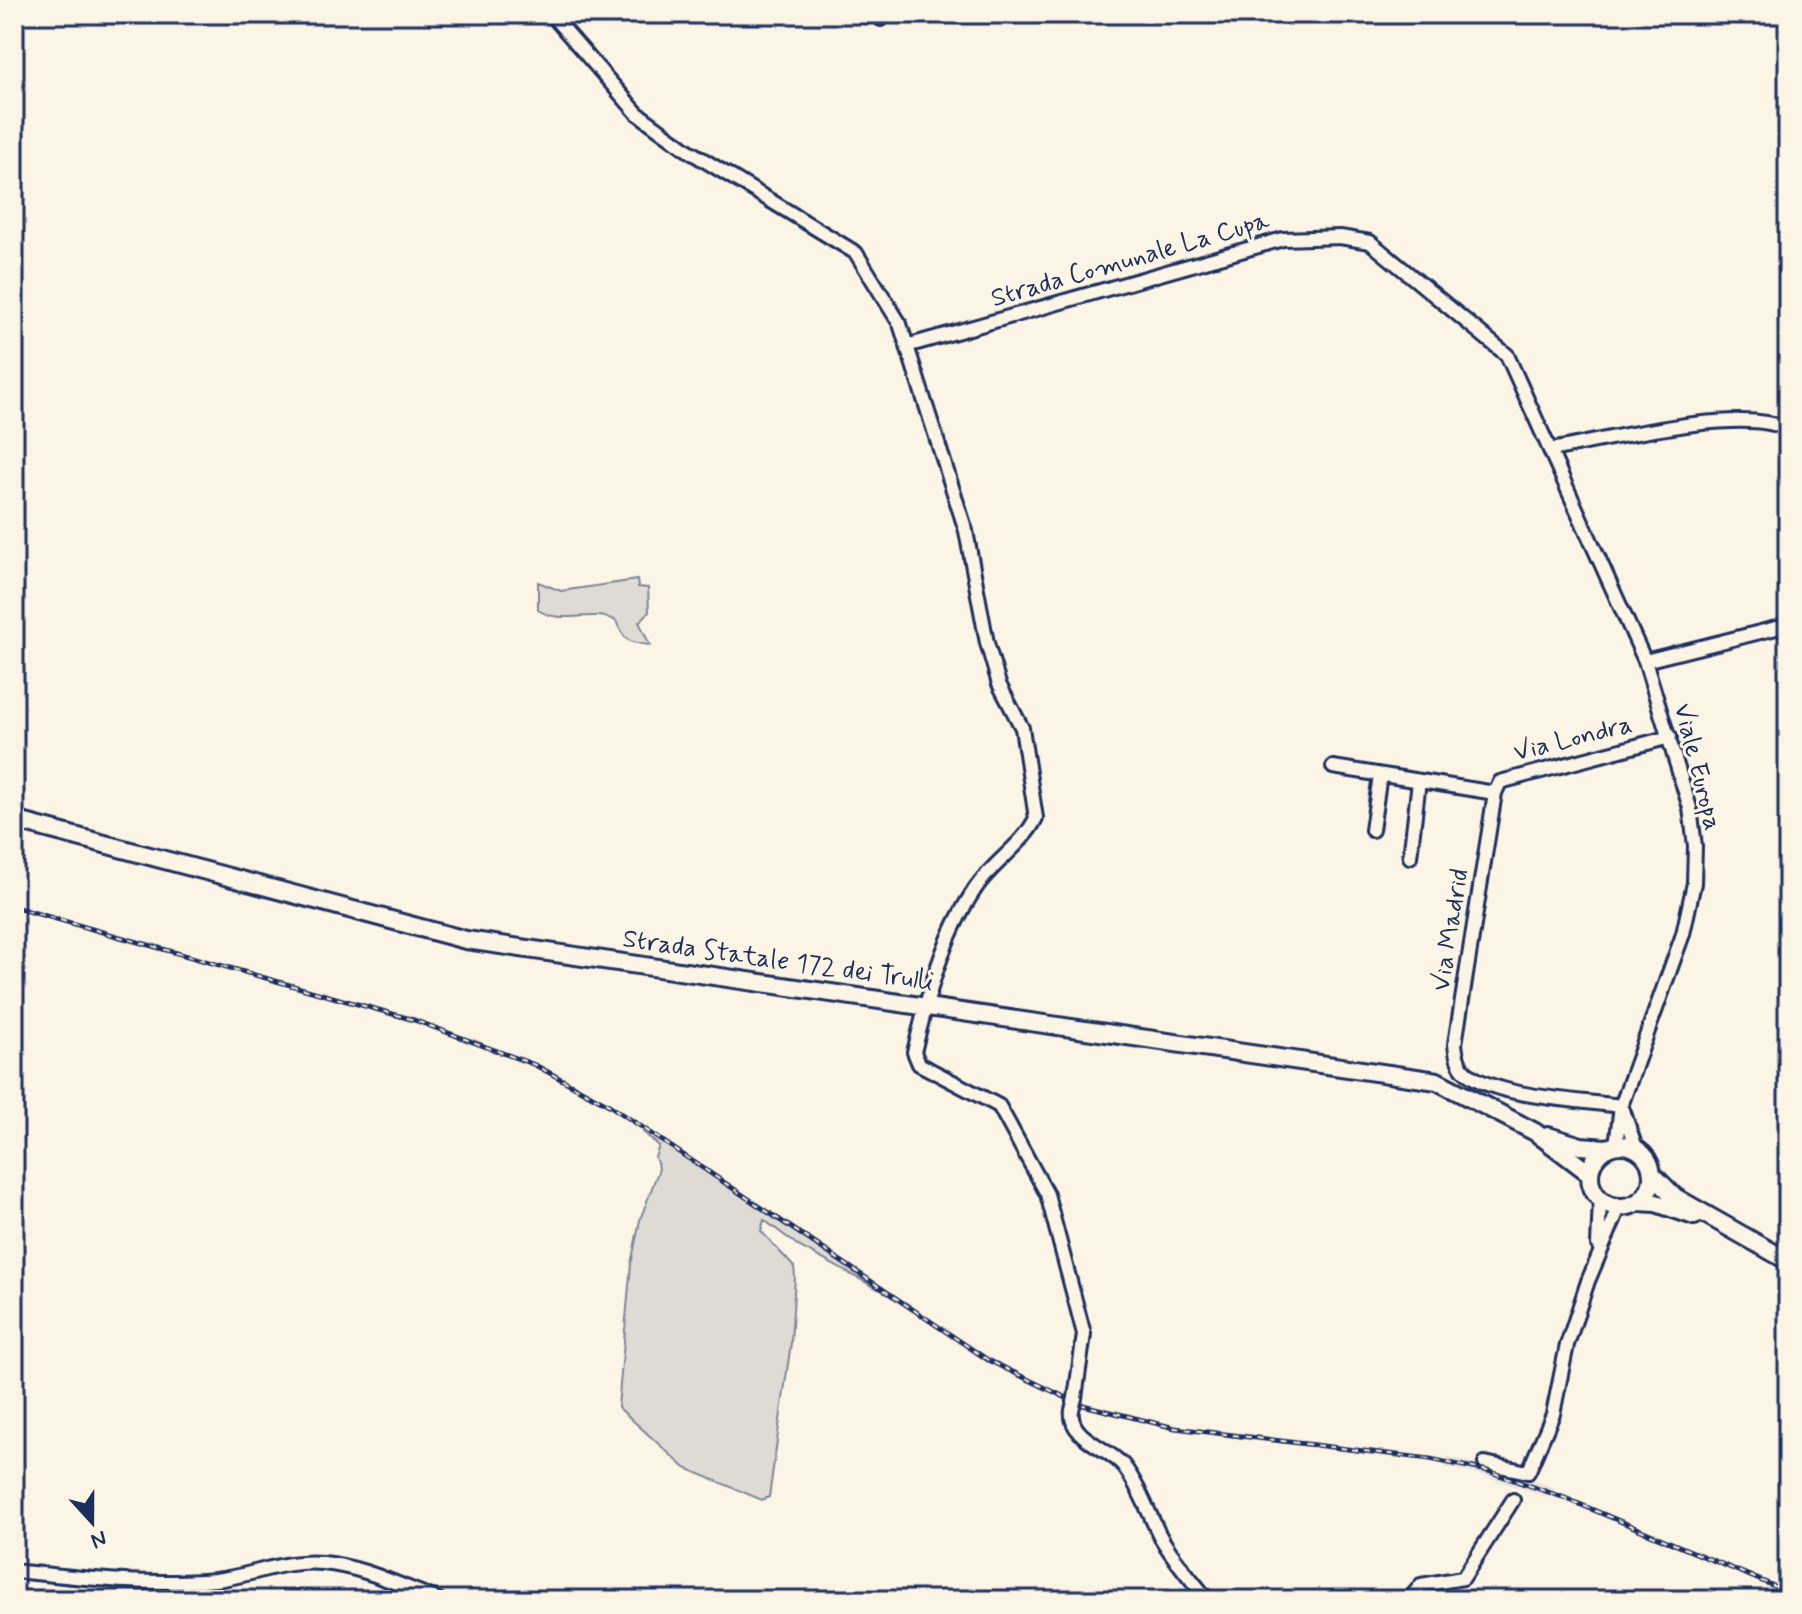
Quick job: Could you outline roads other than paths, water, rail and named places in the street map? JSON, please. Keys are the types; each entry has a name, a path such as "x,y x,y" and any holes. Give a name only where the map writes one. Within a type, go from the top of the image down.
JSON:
{"main road":[{"name":"Strada Statale 172 dei Trulli","path":"14,820 466,940 1437,1081 1535,1132 1589,1173"},
{"name":"Strada Statale 172 dei Trulli","path":"1535,1132 1581,1146 1611,1146"},
{"path":"1639,1202 1651,1185 1650,1164 1636,1148 1611,1146 1598,1154 1589,1173 1594,1192 1600,1200 1619,1208 1639,1202 1656,1203 1718,1224"},
{"path":"1652,1174 1675,1197 1788,1261"}],"street":[{"path":"551,14 637,113 701,159 856,253 910,345 966,531 987,643 999,684 1022,728 1036,818 992,865 947,939 925,1005 914,1052 919,1064 999,1106 1047,1194 1084,1334 1072,1423 1079,1433 1112,1454 1124,1467 1170,1553 1208,1600"},
{"name":"Strada Comunale La Cupa","path":"910,345 1283,239 1340,237 1370,242 1507,355 1551,450"},
{"path":"1551,450 1715,422 1749,421 1788,430"},
{"name":"Viale Europa","path":"1551,450 1645,661 1690,808 1695,846 1694,883 1683,934 1621,1106 1611,1146"},
{"path":"1645,661 1788,625"},
{"name":"Via Londra","path":"1495,793 1500,782 1506,779 1670,737"},
{"path":"1333,767 1495,793"},
{"path":"1372,830 1380,775"},
{"path":"1410,857 1419,781"},
{"name":"Via Madrid","path":"1495,793 1455,1044 1456,1054 1465,1072 1499,1088 1621,1106"},
{"path":"1621,1106 1636,1148"},
{"path":"1595,1264 1602,1219 1600,1200"},
{"path":"1485,1463 1528,1472 1553,1414 1567,1345 1595,1264 1619,1208"},
{"path":"1409,1600 1421,1585 1463,1578 1513,1500"},
{"path":"14,1571 90,1579 196,1581 224,1579 285,1562 326,1563 378,1574 439,1600"}],"railway":[{"path":"14,907 414,1020 535,1065 609,1105 988,1360 1079,1404 1175,1428 1430,1459 1488,1471 1565,1498 1788,1592"}]}
